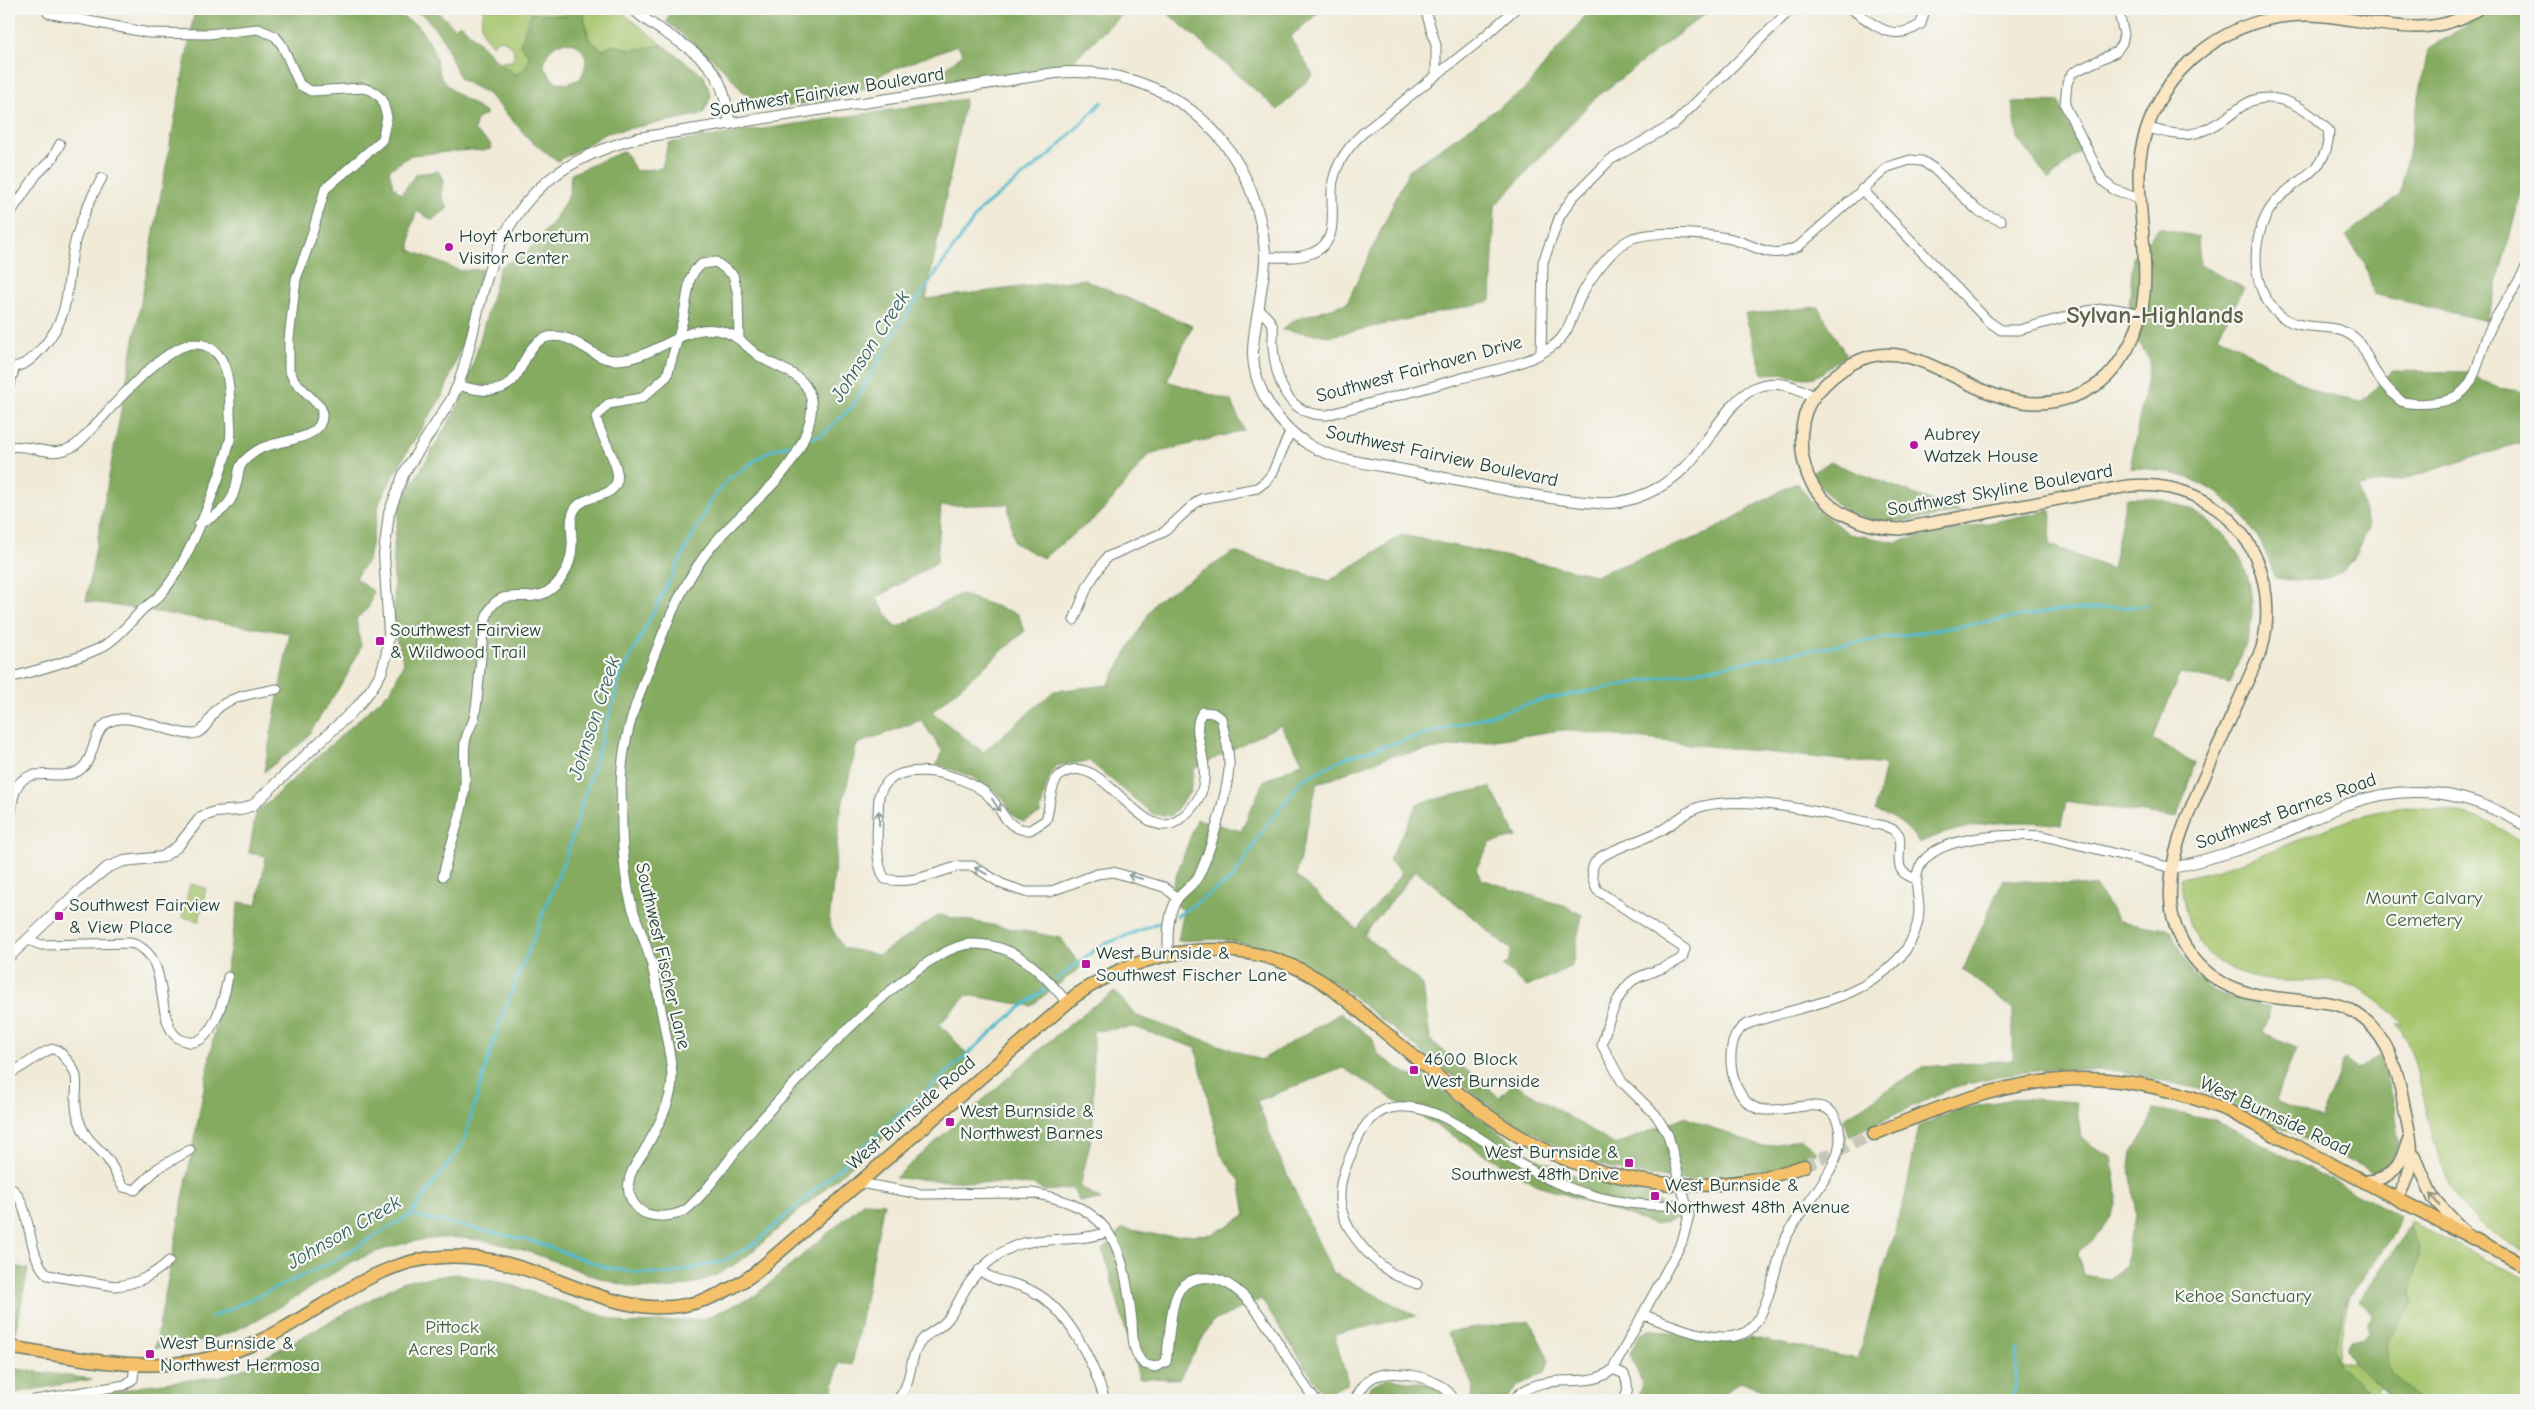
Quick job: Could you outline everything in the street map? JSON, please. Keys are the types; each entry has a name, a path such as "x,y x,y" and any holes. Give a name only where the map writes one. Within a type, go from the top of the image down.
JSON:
{"main road":[{"name":"Southwest Skyline Boulevard","path":"2398,1197 2412,1167 2409,1137 2396,1070 2388,1048 2371,1026 2351,1010 2336,1004 2257,996 2236,991 2211,976 2192,956 2175,923 2171,906 2173,868 2183,828 2260,653 2268,623 2267,594 2263,574 2255,553 2238,527 2216,508 2189,492 2150,485 2119,487 1899,529 1866,525 1832,506 1818,492 1809,476 1803,459 1802,438 1806,416 1814,396 1836,374 1855,362 1870,357 1896,356 1928,363 2007,398 2032,403 2067,399 2088,391 2113,371 2133,340 2142,314 2145,286 2139,173 2148,128 2161,98 2182,68 2215,40 2251,23 2274,18 2312,16 2404,28 2426,28 2454,22 2478,9"},
{"name":"West Burnside Road","path":"9,1347 135,1365 180,1365 230,1353 280,1330 372,1274 404,1262 440,1257 467,1257 499,1262 606,1300 631,1306 664,1308 698,1303 734,1287 755,1273 1067,1002 1102,978 1137,962 1168,954 1205,950 1222,950 1266,957 1300,970 1331,988 1499,1122 1534,1144 1568,1160 1610,1174 1682,1186 1741,1183 1771,1177 1804,1166"},
{"name":"West Burnside Road","path":"1874,1134 1961,1100 2006,1088 2075,1078 2120,1080 2186,1095 2229,1111 2368,1181 2526,1266"},
{"name":"Southwest Skyline Boulevard","path":"2409,1137 2418,1166 2433,1198 2453,1221 2469,1234"},
{"path":"2368,1181 2383,1179 2390,1175 2401,1159 2409,1137"}],"street":[{"path":"633,9 689,49 710,68 722,88 730,124"},
{"path":"1425,9 1436,44 1436,75"},
{"path":"1266,257 1301,256 1313,253 1322,247 1329,238 1333,227 1333,180 1348,149 1363,133 1515,9"},
{"path":"1541,352 1543,262 1560,216 1573,197 1610,160 1674,124 1791,9"},
{"path":"1850,9 1890,34 1911,31 1921,24 1924,9"},
{"path":"2118,9 2124,34 2122,43 2116,52 2072,73 2067,83 2065,105 2103,181 2112,189 2140,200"},
{"path":"48,13 148,33 208,34 258,28 275,36 282,45 300,85 311,91 363,88 378,94 386,107 386,129 380,143 325,188 310,241 296,279 289,338 289,370 294,380 321,408 320,423 316,430 309,435 267,446 242,462 237,474 233,495 220,514 199,524"},
{"name":"Southwest Fairview Boulevard","path":"9,958 83,887 108,867 124,861 163,857 178,846 202,817 216,812 240,810 252,805 343,721 367,696 381,672 388,645 384,554 392,502 404,473 451,400 458,384 493,259 516,217 546,181 584,156 618,143 638,138 1055,73 1084,71 1123,77 1158,91 1202,118 1225,143 1247,178 1257,204 1266,257 1253,354 1257,376 1271,408 1290,432 1316,449 1349,459 1554,498 1610,503 1646,494 1674,477 1692,460 1738,399 1754,387 1766,383 1791,385 1814,396"},
{"path":"2148,128 2166,133 2190,134 2209,129 2249,102 2267,97 2284,100 2315,117 2329,131 2328,147 2324,159 2311,174 2289,188 2273,203 2262,225 2255,262 2261,290 2273,310 2287,320 2304,326 2326,326 2345,331 2357,339 2375,372 2401,402 2431,404 2462,395 2470,384 2493,323 2526,267"},
{"path":"9,215 37,174 52,159 60,144"},
{"path":"2001,221 1978,211 1933,168 1922,161 1910,160 1888,167 1862,189 1988,321 2001,330 2019,330 2087,311 2110,308 2142,314"},
{"path":"9,386 12,364 28,363 44,346 63,317 68,299 75,240 82,217 102,178"},
{"name":"Southwest Fairhaven Drive","path":"1259,309 1274,328 1272,344 1275,367 1285,393 1300,410 1308,414 1327,415 1516,364 1553,346 1565,336 1581,297 1594,274 1614,252 1632,238 1659,234 1727,238 1774,254 1785,253 1799,246 1862,189"},
{"path":"443,876 447,852 460,820 465,784 465,741 475,716 487,614 496,600 505,596 542,594 560,581 566,570 572,547 572,517 576,508 584,500 606,494 618,480 616,468 598,427 596,416 600,409 608,404 642,398 657,387 670,370 690,279 695,270 702,264 710,262 721,264 736,281 739,339"},
{"name":"Southwest Fischer Lane","path":"458,384 484,391 500,389 518,375 534,347 549,337 567,338 603,358 618,360 647,354 691,332 712,329 739,339 758,356 801,380 810,394 811,413 804,439 793,462 775,484 717,538 691,575 667,622 640,691 626,742 621,776 624,870 633,909 657,985 672,1074 670,1090 663,1114 629,1178 628,1184 633,1203 644,1213 651,1215 677,1215 686,1210 752,1130 812,1063 886,996 938,955 970,944 1000,949 1033,964 1067,1002"},
{"path":"9,447 20,446 53,453 76,445 168,353 185,344 204,345 218,355 226,372 230,435 199,524 174,578 160,596 116,637 101,647 9,678"},
{"path":"1074,620 1088,585 1107,557 1164,532 1193,504 1201,499 1257,488 1272,474 1290,432"},
{"path":"9,826 15,790 21,782 34,775 69,775 77,772 89,759 98,732 108,722 121,718 133,719 187,734 197,734 203,729 216,710 225,703 276,688"},
{"path":"1168,954 1168,934 1178,898 1193,886 1203,868 1229,773 1228,752 1221,718 1213,713 1204,712 1198,718 1197,726 1206,771 1199,796 1185,814 1168,826 1160,826 1151,821 1093,773 1084,770 1063,772 1057,778 1046,820 1030,830 1013,827 1006,822 992,798 984,791 952,777 913,771 903,772 885,781 881,788 879,796 878,855 879,869 885,879 896,882 912,880 959,866 973,866 1013,888 1042,892 1065,887 1097,874 1113,872 1164,887 1178,898"},
{"name":"Southwest Barnes Road","path":"1917,879 1919,868 1934,853 1972,839 2008,835 2044,836 2173,868 2233,852 2344,806 2392,792 2417,790 2467,799 2509,816 2526,826"},
{"path":"1513,1400 1528,1388 1540,1383 1552,1380 1593,1379 1605,1376 1614,1369 1682,1242 1689,1215 1668,1135 1656,1115 1622,1082 1602,1045 1607,1022 1620,998 1634,979 1671,966 1682,958 1685,949 1597,890 1591,877 1593,865 1602,855 1660,831 1702,806 1736,803 1789,807 1885,826 1894,830 1899,835 1899,865 1901,870 1910,878 1917,879 1918,923 1913,937 1898,960 1863,985 1830,1002 1745,1026 1739,1029 1732,1041 1733,1074 1745,1100 1752,1106 1764,1110 1808,1104 1827,1110 1838,1127 1840,1142 1837,1153 1822,1183 1786,1236 1760,1317 1754,1326 1739,1335 1720,1338 1644,1315"},
{"path":"29,940 41,945 131,943 144,948 157,968 172,1032 181,1040 188,1042 200,1040 208,1033 216,1020 228,977"},
{"path":"9,1073 26,1066 48,1050 55,1049 60,1052 76,1074 76,1107 83,1131 92,1145 105,1156 123,1187 135,1190 158,1168 190,1150"},
{"path":"1417,1284 1391,1272 1366,1251 1342,1211 1339,1197 1341,1181 1359,1135 1366,1123 1387,1108 1410,1106 1436,1114 1539,1175 1580,1192 1603,1199 1660,1207 1687,1204"},
{"path":"860,1183 888,1190 920,1194 1032,1193 1050,1196 1080,1207 1092,1214 1107,1232 1123,1265 1135,1350 1144,1364 1155,1367 1166,1362 1174,1305 1180,1288 1193,1279 1208,1277 1228,1283 1244,1297 1268,1324 1316,1400"},
{"path":"9,1187 19,1197 40,1264 48,1275 115,1286 126,1285 156,1273 169,1261"},
{"path":"897,1400 907,1385 916,1349 924,1338 948,1319 979,1270 1008,1250 1023,1244 1095,1237 1107,1232"},
{"path":"979,1270 991,1279 1031,1290 1051,1305 1069,1327 1095,1368 1105,1400"},
{"path":"35,1400 124,1385 133,1379 135,1365"},
{"path":"1614,1369 1624,1374 1628,1385 1626,1396 1623,1400"},
{"path":"1355,1400 1362,1387 1371,1378 1386,1375 1419,1376 1439,1384 1451,1393 1454,1400"}],"green space":[{"path":"195,9 396,9 396,13 418,26 432,47 441,78 452,90 487,114 477,119 474,131 490,143 491,149 411,155 389,170 393,186 401,194 416,174 438,171 444,181 442,195 448,208 432,220 417,211 411,227 410,250 460,271 482,269 460,351 443,395 409,448 380,500 368,560 355,578 373,591 369,607 356,619 361,647 346,677 305,740 264,772 290,633 86,601"},
{"path":"409,9 435,11 454,28 461,24 498,62 516,75 525,69 527,63 529,52 526,52 520,45 532,13 567,16 567,9 586,9 583,12 589,40 603,50 613,45 631,50 663,45 704,76 711,96 703,114 607,133 558,161 533,143 489,95 460,79 443,39 425,16","holes":["563,42 571,43 581,49 586,59 580,79 567,84 554,81 544,67 547,54 558,44"]},
{"path":"481,9 567,9 567,16 531,13 524,34 529,61 525,70 516,75 498,62 513,61 514,50 503,39 495,41 493,45 486,37 481,25 484,11"},
{"path":"586,9 618,9 663,45 631,50 613,45 603,50 589,40 583,12"},
{"path":"671,9 1127,9 1073,61 1055,73 967,87 943,81 939,76 963,53 957,45 884,73 866,88 837,98 775,108 754,105 723,68 667,22"},
{"path":"1163,9 1323,9 1290,37 1313,75 1278,110"},
{"path":"1591,9 1711,9 1594,99 1495,206 1491,301 1331,336 1282,330 1294,320 1347,303 1409,170 1524,90"},
{"path":"2490,9 2526,9 2526,174 2487,321 2374,294 2365,264 2346,236 2400,195 2428,50"},
{"path":"965,99 926,299 1084,279 1192,326 1167,381 1231,401 1244,430 1149,455 1100,514 1043,558 1014,543 1008,504 941,506 937,563 876,598 896,628 960,594 1018,614 1025,631 932,712 983,752 1054,691 1108,685 1156,601 1234,552 1329,581 1402,535 1596,575 1706,534 1796,482 1819,511 1849,534 1896,542 2051,510 2050,545 2112,569 2126,498 2151,498 2174,503 2196,513 2214,526 2230,543 2242,563 2250,585 2252,610 2250,629 2230,683 2180,673 2153,739 2195,763 2177,818 2066,801 2061,825 2024,822 1989,824 1954,831 1919,843 1900,822 1875,811 1885,765 1561,730 1390,756 1317,784 1296,876 1357,929 1402,873 1389,860 1418,803 1490,787 1517,837 1490,843 1476,869 1481,879 1570,908 1582,915 1572,966 1527,987 1503,966 1508,963 1511,950 1416,870 1364,935 1423,985 1430,1040 1499,1097 1514,1083 1615,1145 1684,1117 1763,1147 1801,1139 1818,1152 1768,1172 1688,1181 1628,1173 1576,1157 1492,1108 1336,983 1273,949 1220,939 1178,941 1184,910 1167,901 1197,819 1241,831 1264,781 1303,762 1280,725 1194,769 1190,792 1171,816 1153,814 1089,761 1055,766 1046,787 1040,814 1023,822 1013,815 1000,796 985,784 970,776 936,764 943,752 921,720 857,744 840,814 829,923 843,948 879,955 939,915 1061,938 1081,967 1031,1006 967,995 940,1024 973,1061 747,1256 710,1278 676,1288 644,1288 613,1282 517,1248 480,1240 447,1238 416,1241 384,1249 354,1261 283,1305 237,1329 213,1338 185,1345 155,1348 239,902 257,905 266,856 249,853 256,813 391,690 404,663 395,636 393,552 400,505 460,403 476,354 500,267 527,252 555,219 569,195 571,174 624,151 636,171 662,168 668,143"},
{"path":"2059,101 2064,116 2082,149 2049,180 2018,138 2012,102"},
{"path":"2159,228 2198,237 2200,265 2244,288 2218,335 2321,394 2361,402 2392,371 2467,372 2498,388 2526,392 2526,441 2401,480 2358,487 2369,528 2350,564 2339,573 2321,579 2293,580 2275,578 2266,553 2254,531 2239,512 2222,497 2203,485 2181,476 2157,470 2130,468 2150,361 2128,324 2133,257"},
{"path":"1818,307 1846,355 1822,373 1813,377 1803,378 1770,373 1763,374 1745,314"},
{"path":"1830,462 1961,512 1893,521 1876,520 1860,516 1844,509 1830,498 1811,473"},
{"name":"Mount Calvary Cemetery","path":"2397,807 2416,807 2465,814 2480,819 2526,844 2526,1252 2486,1230 2463,1207 2454,1192 2440,1160 2418,1073 2406,1040 2397,1024 2403,1024 2392,1012 2366,992 2351,985 2326,981 2260,979 2239,973 2222,965 2208,953 2197,939 2183,901 2181,878 2226,867 2352,819"},
{"path":"2003,879 2096,887 2119,921 2171,930 2188,966 2207,986 2218,993 2233,998 2271,1007 2263,1033 2296,1048 2275,1101 2320,1119 2345,1059 2357,1070 2380,1055 2392,1094 2400,1141 2392,1161 2373,1172 2203,1090 2120,1071 2057,1069 2015,1073 1951,1088 1850,1136 1843,1119 1923,1067 2013,1060 2013,1009 1963,970"},
{"path":"190,884 206,888 199,921 182,917"},
{"path":"1115,992 1137,1016 1261,1060 1341,1013 1373,1039 1377,1054 1408,1075 1424,1077 1529,1154 1571,1174 1649,1195 1681,1217 1655,1225 1535,1184 1343,1068 1257,1101 1278,1154 1332,1272 1416,1316 1334,1334 1348,1383 1324,1395 1261,1299 1212,1322 1179,1379 1139,1378 1103,1250 1123,1228 1162,1236 1213,1234 1246,1215 1240,1181 1221,1155 1196,1048 1134,1027 1093,1031 1093,1130 1080,1187 1101,1200 1079,1201 1073,1188 1045,1191 1033,1185 895,1178 1047,1043 1090,1008"},
{"name":"Kehoe Sanctuary","path":"2017,1098 2076,1102 2081,1138 2111,1157 2116,1186 2116,1204 2104,1227 2078,1252 2083,1275 2109,1279 2126,1265 2129,1240 2136,1216 2130,1166 2132,1152 2150,1122 2153,1109 2213,1119 2400,1216 2395,1233 2346,1302 2333,1349 2339,1364 2376,1400 1766,1400 1768,1395 1754,1386 1739,1382 1717,1400 1637,1400 1642,1383 1630,1354 1639,1336 1648,1330 1725,1342 1740,1341 1749,1337 1857,1359 1905,1197 1919,1126 1957,1110"},
{"name":"Pittock Acres Park","path":"864,1202 884,1203 852,1365 839,1362 831,1400 79,1400 148,1385 222,1376 245,1368 404,1281 456,1274 508,1284 627,1324 703,1319 755,1296"},
{"path":"2411,1222 2526,1279 2526,1400 2394,1400 2382,1369 2376,1400 2092,1400 2355,1269 2337,1359 2382,1368"},
{"path":"2410,1227 2420,1248 2410,1294 2413,1302 2388,1339 2386,1348 2391,1372 2419,1400 2393,1400 2360,1369 2346,1349 2350,1341 2364,1338 2369,1331 2367,1325 2372,1315 2360,1300"},
{"path":"9,1265 28,1269 16,1332 9,1331"},
{"path":"1530,1321 1549,1360 1545,1373 1519,1385 1505,1400 1471,1400 1474,1386 1447,1332"},
{"path":"9,1368 92,1379 9,1394"},
{"path":"1388,1378 1434,1385 1452,1398 1446,1400 1363,1400 1371,1385"}],"waterway":[{"name":"Johnson Creek","path":"805,440 822,435 852,407 899,326 980,210 1053,152 1102,102"},
{"name":"Johnson Creek","path":"212,1317 330,1263 410,1215 463,1144 497,1030 568,851 621,675 711,500 729,479 769,451 799,442"},
{"path":"1177,916 1233,878 1264,829 1302,780 1344,758 1542,700 1798,652 2054,611 2146,606"},
{"path":"1057,979 1100,946 1163,921"},
{"path":"410,1215 532,1241 608,1268 633,1272 667,1274 724,1261 754,1244 1016,1011 1049,986"},
{"path":"2013,1400 2018,1349"}],"tunnel":[{"path":"1804,1166 1874,1134"}],"place":[{"name":"Hoyt Arboretum Visitor Center","path":"449,247"},
{"name":"Aubrey Watzek House","path":"1914,445"},
{"name":"Southwest Fairview & Wildwood Trail","path":"380,641"},
{"name":"Southwest Fairview & View Place","path":"59,916"},
{"name":"West Burnside & Southwest Fischer Lane","path":"1086,964"},
{"name":"4600 Block West Burnside","path":"1414,1070"},
{"name":"West Burnside & Northwest Barnes","path":"950,1122"},
{"name":"West Burnside & Southwest 48th Drive","path":"1629,1163"},
{"name":"West Burnside & Northwest 48th Avenue","path":"1655,1196"},
{"name":"West Burnside & Northwest Hermosa","path":"150,1354"}],"district":[{"name":"Sylvan-Highlands","path":"2155,315"}]}
